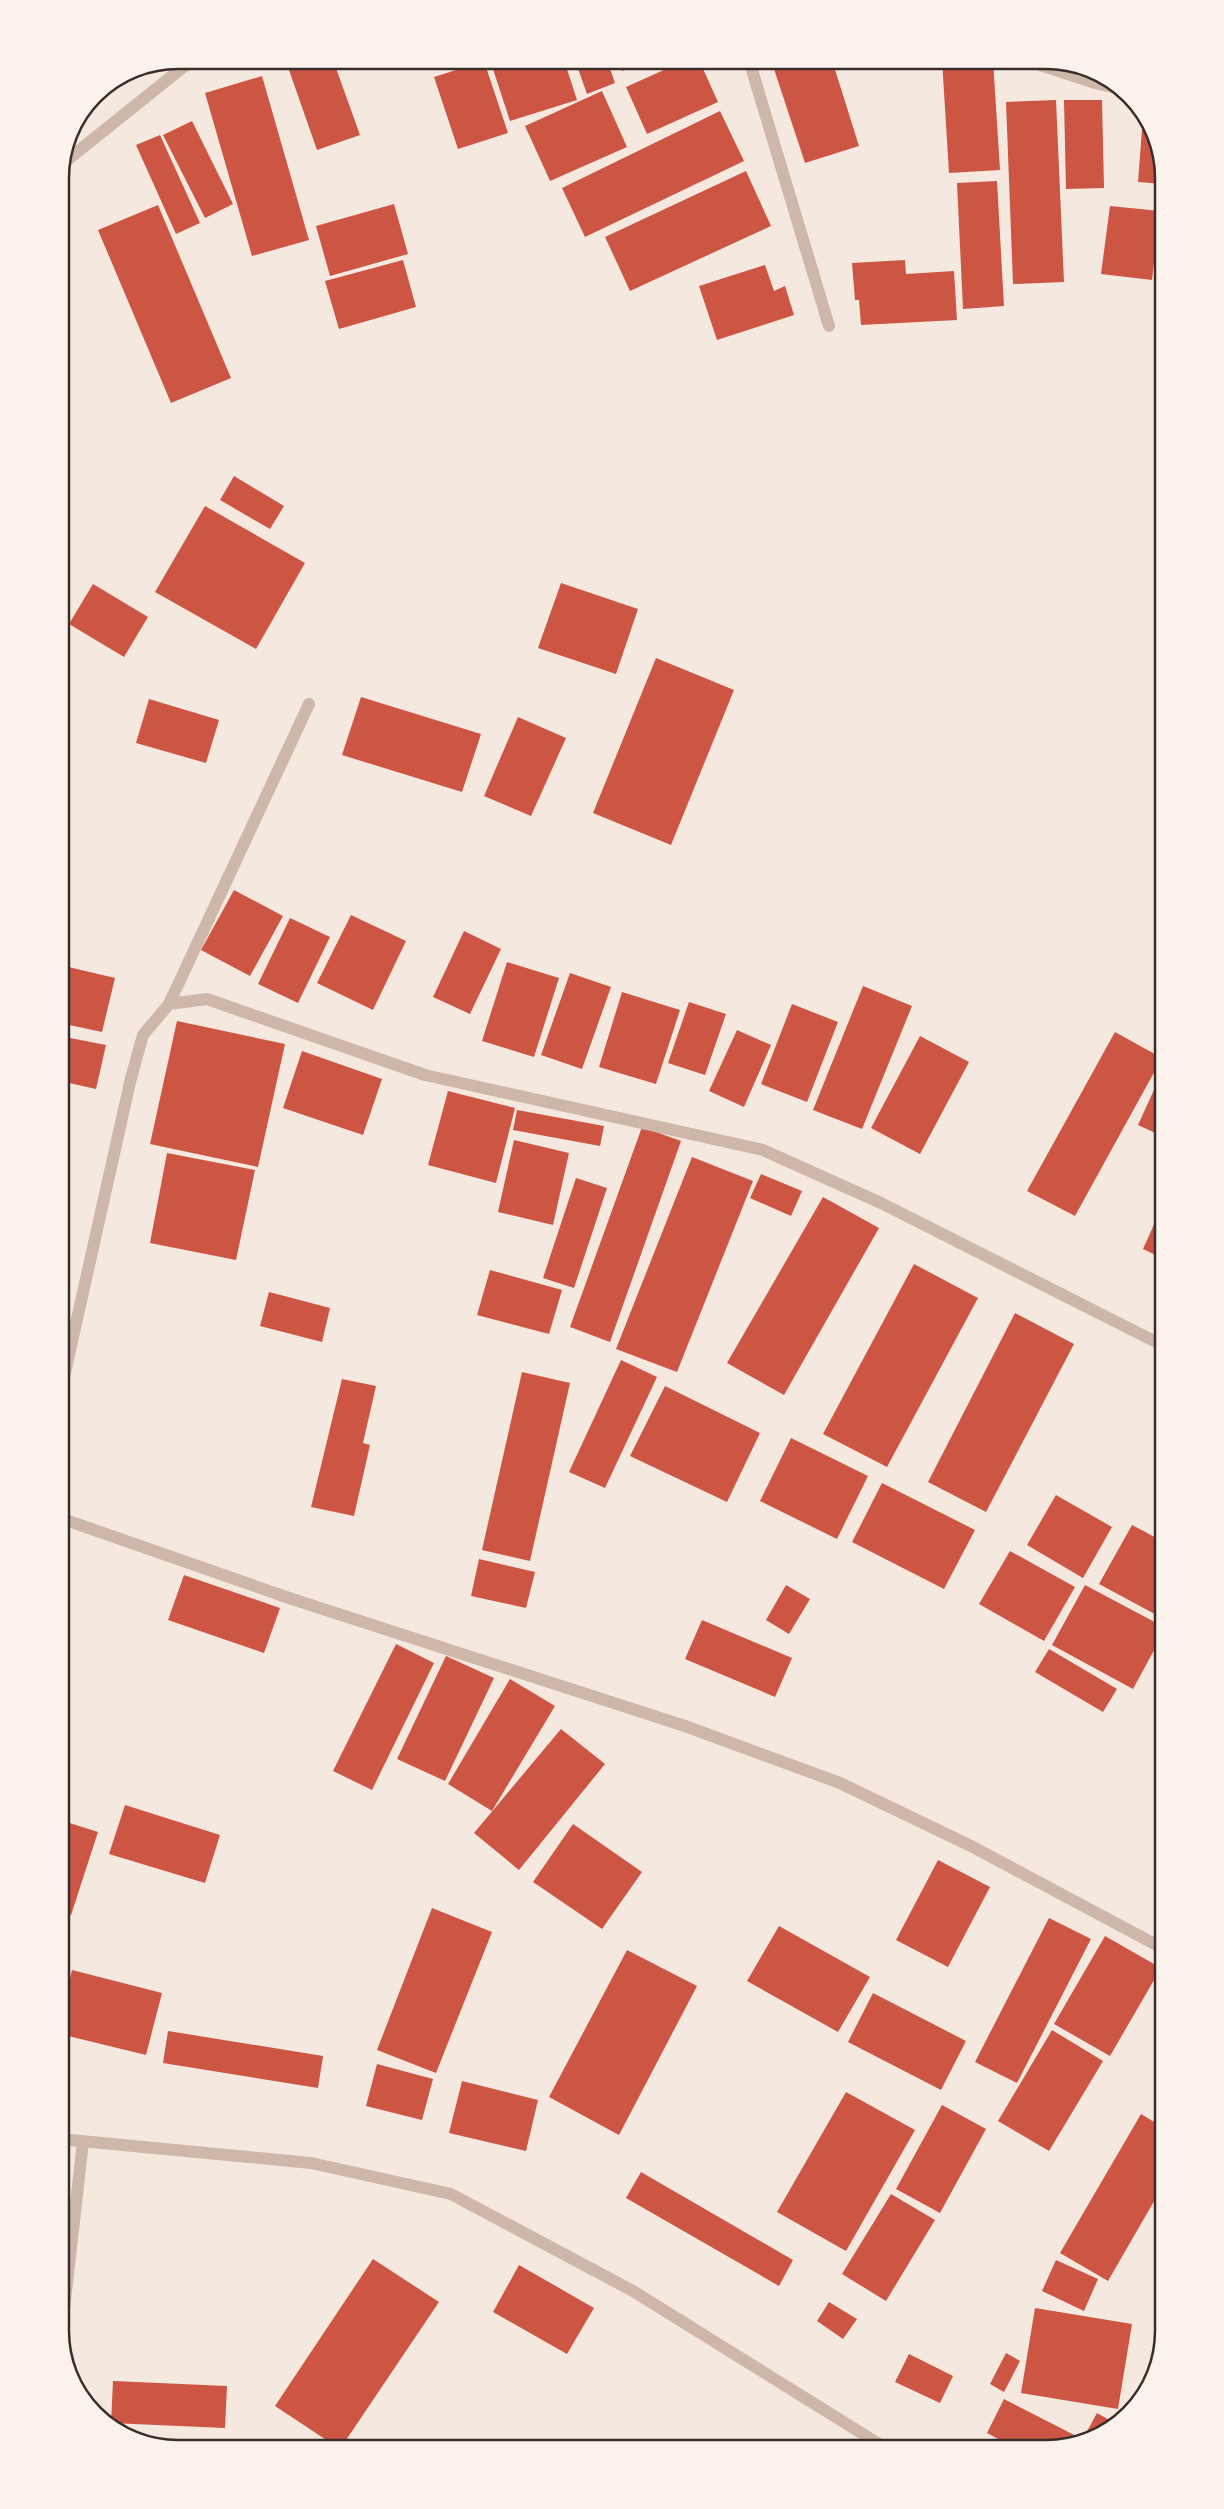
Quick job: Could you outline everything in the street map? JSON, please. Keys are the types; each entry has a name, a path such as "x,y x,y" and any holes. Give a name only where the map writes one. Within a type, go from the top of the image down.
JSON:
{"street":[{"path":"71,158 181,69"},
{"path":"752,69 829,326"},
{"path":"1053,69 1103,85"},
{"path":"69,1354 131,1078 144,1035 170,1004 309,704"},
{"path":"170,1004 207,999 425,1075 763,1150 881,1203 1155,1341"},
{"path":"69,1521 292,1599 684,1726 840,1783 970,1846 1155,1944"},
{"path":"69,2140 311,2163 451,2194 632,2291 872,2440"},
{"path":"69,2265 83,2142"}],"building":[{"path":"336,69 360,135 317,150 289,70"},
{"path":"459,69 487,69 508,133 458,149 434,77"},
{"path":"493,69 567,69 577,100 510,121"},
{"path":"578,69 610,69 615,83 587,94"},
{"path":"666,69 703,69 718,102 647,134 626,87"},
{"path":"774,69 835,69 859,146 805,163"},
{"path":"943,69 994,69 1000,170 949,173"},
{"path":"262,76 309,240 252,256 205,93"},
{"path":"602,91 627,147 550,181 525,126"},
{"path":"1056,100 1064,282 1013,284 1006,102"},
{"path":"1064,100 1102,100 1104,188 1066,189"},
{"path":"720,111 744,161 585,237 562,188"},
{"path":"192,121 233,204 205,218 163,135"},
{"path":"1142,126 1153,156 1155,183 1138,182"},
{"path":"160,135 200,223 176,234 136,145"},
{"path":"746,171 771,226 630,291 605,237"},
{"path":"997,181 1004,306 963,309 957,183"},
{"path":"394,204 408,254 330,276 316,226"},
{"path":"158,205 231,378 171,403 98,230"},
{"path":"1110,206 1155,210 1155,254 1152,280 1101,274"},
{"path":"403,260 416,307 339,329 325,281"},
{"path":"905,260 906,274 954,271 957,320 861,325 859,300 855,300 852,263"},
{"path":"765,265 774,291 785,286 794,315 717,340 699,286"},
{"path":"234,476 284,506 270,529 220,500"},
{"path":"205,506 305,563 256,649 155,592"},
{"path":"561,583 638,609 616,674 538,648"},
{"path":"93,584 148,617 124,657 69,624"},
{"path":"656,658 734,690 671,845 593,813"},
{"path":"361,697 481,734 462,792 342,755"},
{"path":"149,699 219,720 206,763 136,743"},
{"path":"518,717 566,738 531,816 484,796"},
{"path":"234,890 283,916 250,976 201,950"},
{"path":"351,915 406,941 373,1010 317,983"},
{"path":"290,918 330,937 298,1003 258,984"},
{"path":"464,931 501,949 470,1014 433,997"},
{"path":"507,962 559,978 534,1057 482,1041"},
{"path":"69,967 115,978 102,1032 69,1025"},
{"path":"570,973 611,987 582,1069 541,1055"},
{"path":"863,986 912,1006 862,1129 813,1110"},
{"path":"622,992 680,1010 656,1084 599,1067"},
{"path":"689,1002 726,1014 705,1075 668,1063"},
{"path":"792,1004 838,1022 807,1102 761,1084"},
{"path":"177,1021 285,1044 258,1167 150,1144"},
{"path":"737,1030 771,1045 744,1107 709,1091"},
{"path":"1115,1032 1155,1054 1155,1071 1075,1216 1027,1191"},
{"path":"920,1036 969,1062 920,1154 871,1128"},
{"path":"69,1038 106,1045 96,1089 69,1083"},
{"path":"302,1051 382,1079 363,1135 283,1108"},
{"path":"1155,1088 1155,1133 1138,1125"},
{"path":"448,1091 515,1108 496,1183 428,1165"},
{"path":"517,1110 604,1126 600,1146 513,1130"},
{"path":"642,1127 681,1141 610,1342 570,1327"},
{"path":"514,1140 569,1153 553,1225 498,1212"},
{"path":"167,1153 255,1170 236,1260 150,1243"},
{"path":"692,1157 753,1181 677,1372 616,1349"},
{"path":"761,1174 802,1191 791,1216 750,1198"},
{"path":"576,1178 607,1188 574,1288 543,1278"},
{"path":"823,1197 879,1228 784,1395 727,1363"},
{"path":"1155,1222 1155,1255 1143,1249"},
{"path":"914,1264 978,1298 887,1467 823,1434"},
{"path":"490,1270 562,1290 549,1334 477,1315"},
{"path":"269,1292 330,1308 322,1342 260,1326"},
{"path":"1015,1313 1074,1344 986,1512 928,1482"},
{"path":"621,1360 657,1377 605,1488 569,1472"},
{"path":"522,1372 570,1383 530,1561 482,1550"},
{"path":"342,1379 376,1386 363,1443 370,1445 354,1516 311,1507"},
{"path":"665,1386 760,1433 727,1502 630,1456"},
{"path":"791,1438 868,1476 837,1539 760,1501"},
{"path":"882,1483 975,1530 944,1589 852,1542"},
{"path":"1056,1495 1112,1527 1083,1578 1027,1545"},
{"path":"1132,1525 1155,1537 1155,1614 1099,1584"},
{"path":"1010,1551 1075,1587 1044,1641 979,1604"},
{"path":"479,1559 535,1572 526,1608 471,1596"},
{"path":"184,1575 280,1608 264,1653 168,1620"},
{"path":"786,1585 810,1599 789,1634 766,1620"},
{"path":"1085,1585 1155,1622 1155,1649 1133,1689 1052,1645"},
{"path":"702,1620 792,1658 775,1697 685,1659"},
{"path":"396,1644 434,1663 372,1790 333,1771"},
{"path":"1049,1649 1117,1689 1103,1712 1035,1672"},
{"path":"446,1656 494,1678 445,1781 397,1759"},
{"path":"510,1679 555,1706 492,1811 448,1784"},
{"path":"561,1729 605,1764 519,1870 474,1833"},
{"path":"125,1805 220,1835 205,1883 109,1854"},
{"path":"69,1823 98,1832 71,1915 69,1914"},
{"path":"573,1824 642,1872 602,1929 533,1882"},
{"path":"938,1860 990,1887 948,1967 896,1940"},
{"path":"432,1908 492,1932 436,2073 377,2050"},
{"path":"1049,1918 1091,1939 1017,2083 975,2062"},
{"path":"779,1926 870,1977 838,2032 747,1981"},
{"path":"1105,1936 1155,1965 1155,1978 1110,2056 1054,2024"},
{"path":"627,1950 697,1986 619,2135 549,2097"},
{"path":"72,1970 162,1993 146,2055 69,2036 69,1982"},
{"path":"873,1993 966,2041 941,2090 848,2042"},
{"path":"1052,2030 1103,2061 1049,2151 998,2121"},
{"path":"168,2031 323,2056 318,2088 163,2063"},
{"path":"377,2064 433,2079 422,2120 366,2106"},
{"path":"462,2081 538,2100 526,2151 449,2133"},
{"path":"846,2092 915,2130 846,2251 777,2212"},
{"path":"942,2105 986,2129 940,2213 896,2189"},
{"path":"1141,2114 1155,2123 1155,2200 1108,2281 1060,2253"},
{"path":"641,2172 793,2260 779,2286 626,2198"},
{"path":"891,2194 935,2220 886,2301 842,2274"},
{"path":"373,2259 439,2302 346,2440 326,2440 275,2406"},
{"path":"1056,2260 1098,2279 1084,2311 1042,2291"},
{"path":"519,2265 594,2308 567,2354 493,2312"},
{"path":"829,2302 857,2319 843,2339 817,2321"},
{"path":"1035,2308 1132,2324 1118,2409 1021,2393"},
{"path":"1006,2353 1020,2361 1004,2392 990,2384"},
{"path":"909,2354 953,2376 940,2403 895,2382"},
{"path":"113,2381 227,2386 225,2428 119,2423 111,2418"},
{"path":"1004,2399 1076,2436 1054,2440 1000,2440 987,2433"},
{"path":"1097,2413 1110,2420 1101,2426 1086,2433"}]}
